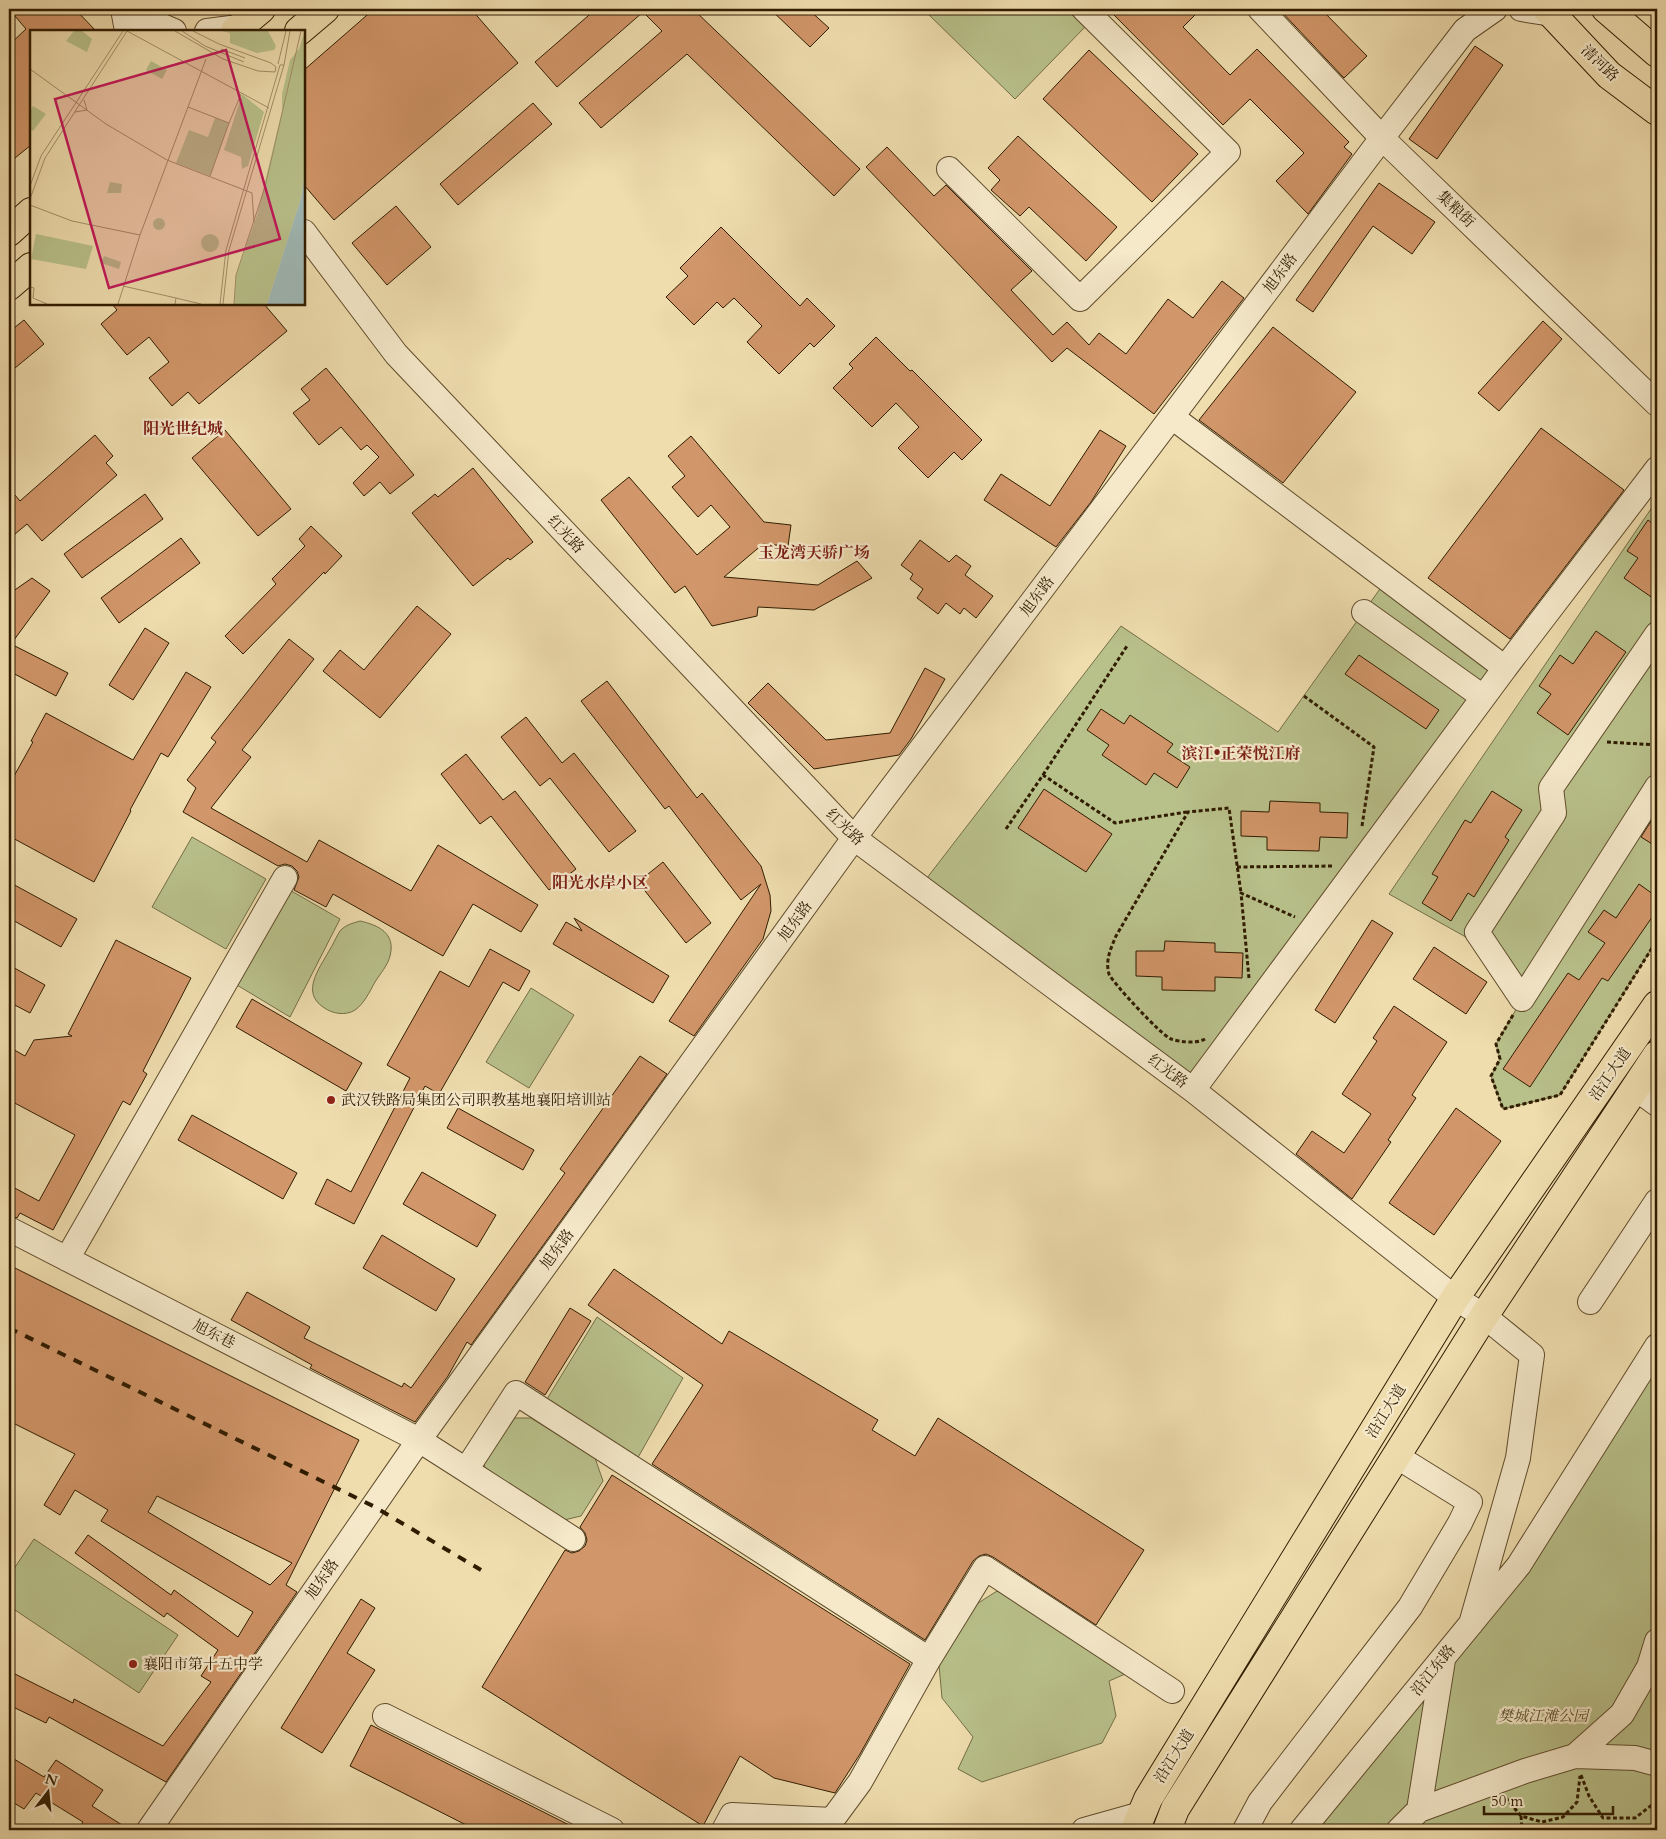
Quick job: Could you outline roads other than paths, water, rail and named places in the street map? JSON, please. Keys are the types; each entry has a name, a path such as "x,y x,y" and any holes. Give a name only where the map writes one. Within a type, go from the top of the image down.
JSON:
{"main road":[{"path":"237,29 261,9"},
{"path":"300,30 325,9"},
{"path":"1606,9 1657,53"},
{"name":"清河路","path":"1549,12 1609,75 1657,111"},
{"path":"9,232 30,213"},
{"path":"9,286 30,268"},
{"name":"沿江大道","path":"1138,1822 1158,1782 1455,1298 1657,1005"},
{"name":"沿江大道","path":"1167,1830 1175,1809 1484,1316 1657,1055"}],"street":[{"path":"123,9 127,30"},
{"path":"123,9 140,30"},
{"path":"123,9 172,30"},
{"path":"949,169 1080,299 1228,152 1084,9"},
{"name":"集粮街","path":"1260,9 1382,138 1657,404"},
{"name":"旭东路","path":"149,1830 419,1440 854,838 1382,138 1467,20 1495,9"},
{"path":"1521,9 1549,12"},
{"path":"222,30 237,29"},
{"name":"红光路","path":"305,233 396,354 854,838 1193,1090 1455,1298 1484,1316 1532,1355 1518,1458 1471,1624"},
{"path":"1172,417 1504,668"},
{"path":"1193,1090 1504,668 1657,469"},
{"path":"1364,612 1483,697"},
{"path":"1657,634 1551,788 1554,813 1477,932 1522,999 1657,786"},
{"path":"67,1259 285,878"},
{"path":"1636,1088 1657,1104"},
{"path":"1590,1302 1657,1201"},
{"name":"旭东巷","path":"9,1229 419,1440 572,1539"},
{"name":"沿江东路","path":"1302,1830 1519,1565 1657,1346"},
{"path":"466,1470 516,1393 929,1659"},
{"path":"1245,1830 1260,1802 1410,1607 1460,1523 1470,1502 1396,1456"},
{"path":"724,1830 732,1815 832,1820 860,1782 929,1659 985,1568 1172,1691"},
{"path":"1575,1756 1622,1714 1649,1668 1657,1641"},
{"path":"1419,1810 1443,1658"},
{"path":"385,1716 612,1830"},
{"path":"1398,1830 1419,1810 1525,1771 1575,1756 1635,1758 1657,1764"},
{"path":"1084,1830 1138,1822"}],"railway":[{"path":"9,1328 373,1506 481,1570"}],"place":[{"name":"武汉铁路局集团公司职教基地襄阳培训站","path":"331,1100"},
{"name":"襄阳市第十五中学","path":"133,1664"}],"district":[{"name":"阳光世纪城","path":"183,429"},
{"name":"玉龙湾天骄广场","path":"814,553"},
{"name":"滨江•正荣悦江府","path":"1241,754"},
{"name":"阳光水岸小区","path":"600,883"}],"park label":[{"name":"樊城江滩公园","path":"1543,1716"}]}
